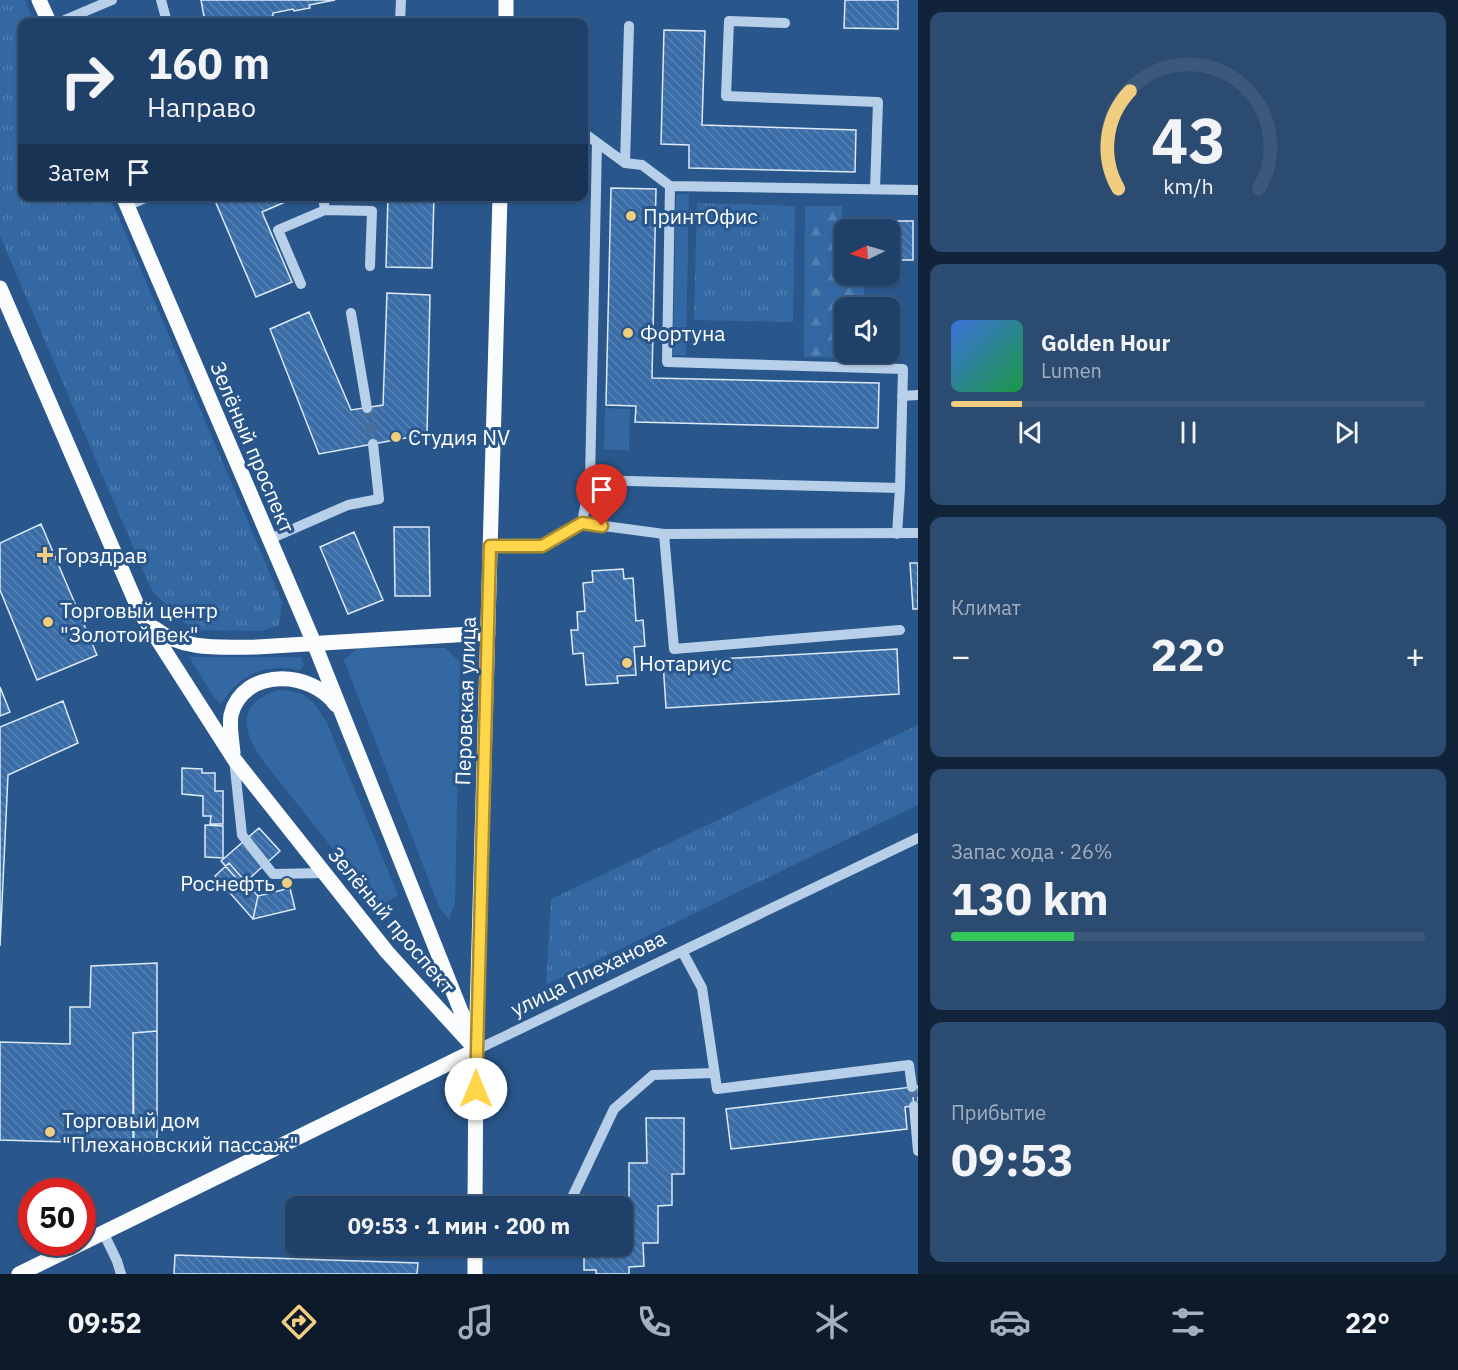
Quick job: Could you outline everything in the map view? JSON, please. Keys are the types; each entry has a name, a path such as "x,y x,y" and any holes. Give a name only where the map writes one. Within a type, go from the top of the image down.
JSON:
{"main road":[{"path":"39,0 47,18"},
{"path":"506,0 506,18"},
{"name":"Зелёный проспект","path":"125,201 314,643 476,1050"},
{"name":"Перовская улица","path":"475,1196 476,1050 500,201"},
{"name":"Зелёный проспект","path":"0,288 140,612 234,759 398,964 476,1050"},
{"path":"140,612 158,631 179,643 219,647 488,633"},
{"name":"Зелёный проспект","path":"234,759 231,716 237,701 249,688 264,681 281,678 296,680 314,687 332,699 343,715"},
{"name":"улица Плеханова","path":"19,1274 476,1050"},
{"path":"475,1256 475,1274"}],"street":[{"path":"69,18 112,0"},
{"path":"161,0 166,18"},
{"path":"400,18 401,0"},
{"path":"785,23 729,21 726,96 878,102 875,189"},
{"path":"625,163 629,26"},
{"path":"588,136 625,163 642,165 670,186 918,190"},
{"path":"582,523 590,480 597,143"},
{"path":"670,186 667,362 903,369 897,534"},
{"path":"324,201 325,210"},
{"path":"301,284 278,230 325,210 372,212 370,266"},
{"path":"351,313 367,408"},
{"path":"902,396 918,395"},
{"path":"270,539 348,505 379,499 373,444"},
{"path":"590,480 900,488"},
{"path":"490,546 542,546 582,523 664,534 918,533"},
{"path":"664,534 674,649 900,630"},
{"path":"234,759 242,835 273,874 324,873"},
{"name":"улица Плеханова","path":"476,1050 918,838"},
{"path":"682,951 702,988 717,1089 914,1064 912,1087"},
{"path":"573,1196 614,1109 653,1075 714,1073"},
{"path":"914,1106 918,1151"},
{"path":"104,1234 121,1274"}],"green space":[{"path":"0,0 25,0 32,18 18,18 18,201 112,201 282,602 279,625 262,631 192,630 152,591 0,236"},
{"path":"676,194 689,194 686,355 673,355"},
{"path":"697,203 795,206 793,322 694,320"},
{"path":"805,206 842,206 842,219 834,219 834,285 864,285 864,297 834,297 834,358 804,357"},
{"path":"605,408 630,409 629,451 604,449"},
{"path":"358,648 445,648 460,662 455,903 449,919 439,907 344,660"},
{"path":"189,657 301,657 304,665 300,670 276,668 254,673 236,685 221,704 214,697"},
{"path":"278,690 296,692 308,698 327,723 398,895 379,907 264,762 251,740 247,730 249,711 264,696"},
{"path":"918,725 918,805 546,985 551,899"}],"building":[{"path":"201,0 335,0 309,5 310,8 273,13 273,16 263,18 204,18"},
{"path":"845,0 898,0 898,29 844,28"},
{"path":"664,30 705,31 702,125 856,130 855,172 689,168 689,145 661,144"},
{"path":"611,188 656,189 652,378 879,383 878,428 635,422 636,406 606,405"},
{"path":"215,201 287,201 262,212 292,282 256,297"},
{"path":"388,201 434,201 432,268 386,267"},
{"path":"900,221 913,221 913,260 900,260"},
{"path":"387,293 430,295 427,434 319,454 270,329 309,312 351,410 383,405"},
{"name":"Торговый центр \"Золотой век\"","path":"41,524 97,655 37,680 0,590 0,543"},
{"path":"394,527 429,527 430,596 395,596"},
{"path":"354,532 383,600 348,614 320,547"},
{"path":"910,563 918,563 918,609 913,609"},
{"path":"623,569 624,579 633,578 636,621 643,620 645,646 634,647 636,675 617,676 618,683 586,685 583,653 573,654 571,630 578,630 577,612 585,611 583,583 593,582 592,571"},
{"path":"897,649 899,694 666,708 663,662"},
{"path":"0,687 10,712 0,716"},
{"path":"63,701 78,743 8,775 0,946 0,727"},
{"path":"182,768 202,769 202,773 215,773 215,791 223,791 223,824 210,824 211,816 203,816 203,796 182,794"},
{"path":"205,825 223,826 223,858 205,857"},
{"path":"259,828 280,851 242,885 221,861"},
{"path":"229,863 258,896 253,919 215,876"},
{"path":"290,888 295,909 253,919 258,896"},
{"path":"157,963 157,1031 133,1033 133,1144 0,1140 0,1042 70,1044 70,1007 90,1007 91,966"},
{"path":"157,1031 157,1153 134,1153 133,1033"},
{"path":"918,1086 918,1106 914,1106 912,1087"},
{"path":"912,1087 914,1106 905,1107 907,1129 731,1149 726,1109"},
{"path":"646,1118 684,1118 684,1174 672,1174 672,1205 658,1206 658,1243 643,1243 644,1266 629,1267 629,1274 596,1274 596,1270 584,1270 584,1256 633,1256 633,1196 629,1196 629,1163 647,1163"},
{"path":"175,1255 418,1263 417,1274 174,1274"}],"tunnel":[{"path":"367,408 373,444"},
{"path":"912,1087 914,1106"}],"place":[{"name":"ПринтОфис","path":"631,216"},
{"name":"Фортуна","path":"628,333"},
{"name":"Студия NV","path":"396,437"},
{"name":"Горздрав","path":"45,555"},
{"name":"Торговый центр \"Золотой век\"","path":"48,622"},
{"name":"Нотариус","path":"627,663"},
{"name":"Роснефть","path":"287,883"},
{"name":"Торговый дом \"Плехановский пассаж\"","path":"50,1132"}],"route":[{"path":"476,1089 490,546 542,546 582,523 602,526"}]}
